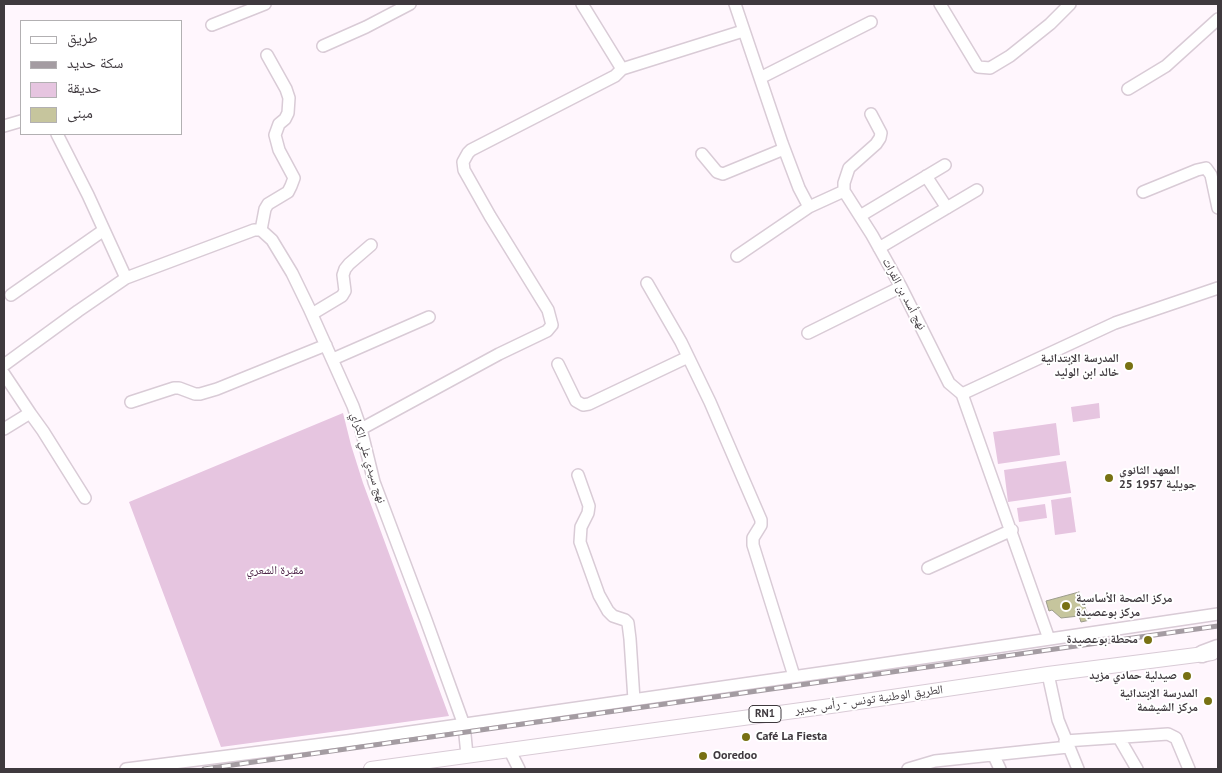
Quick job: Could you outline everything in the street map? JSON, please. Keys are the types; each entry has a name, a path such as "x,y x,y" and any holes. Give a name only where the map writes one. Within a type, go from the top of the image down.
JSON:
{"highway":[{"path":"1202,654 1218,648"}],"main road":[{"name":"الطريق الوطنية تونس - رأس جدير","path":"371,769 1218,652"}],"street":[{"path":"212,25 265,4"},
{"path":"323,46 366,27 410,4"},
{"path":"582,4 622,69"},
{"path":"735,4 784,149 799,188 809,207"},
{"path":"940,4 978,67 990,68 1050,24 1070,4"},
{"path":"1128,89 1166,66 1218,19"},
{"path":"760,78 871,22"},
{"path":"361,429 550,329 553,323 548,310 464,170 464,162 471,150 615,76 622,69 743,31"},
{"path":"4,365 78,310 126,278 254,230 261,230 265,209 268,204 288,192 294,178 279,150 275,135 279,124 288,114 289,98 286,88 268,55"},
{"path":"737,256 809,207 844,191 844,183 849,168 876,144 880,138 881,133 871,114"},
{"path":"4,126 20,121"},
{"path":"57,135 126,278"},
{"path":"702,154 717,172 723,174 784,149"},
{"path":"860,216 945,165"},
{"path":"1143,192 1206,168 1211,175 1218,208"},
{"path":"926,176 947,208"},
{"path":"879,248 977,190"},
{"name":"نهج أسد بن الفرات","path":"844,191 901,287 950,383 962,394 1049,638"},
{"path":"10,295 104,230"},
{"name":"نهج سيدي علي الكراي","path":"261,230 272,240 292,273 333,359 361,429 374,482 464,725 467,755"},
{"path":"312,314 342,296 345,269 371,245"},
{"path":"647,283 688,357 710,402 761,520 761,525 752,538 753,545 794,676"},
{"path":"808,334 901,287"},
{"path":"962,394 1114,324 1218,288"},
{"path":"333,359 429,317"},
{"path":"131,402 174,388 195,394 208,391 326,345"},
{"path":"558,364 576,401 583,405 688,357"},
{"path":"4,374 85,498"},
{"path":"4,430 30,413"},
{"path":"578,475 589,506 588,514 581,527 580,542 599,595 608,611 613,616 628,623 634,700"},
{"path":"928,568 1012,530"},
{"path":"126,769 232,757 464,725 1218,614"},
{"path":"1048,674 1058,720 1066,744 1078,769"},
{"path":"908,769 936,761 994,756 1066,744 1168,734 1176,738 1189,769"},
{"path":"1119,738 1137,769"},
{"path":"509,750 519,769"},
{"path":"994,756 1000,769"}],"green space":[{"path":"1099,403 1100,418 1073,422 1071,407"},
{"name":"مقبرة الشعري","path":"343,413 363,483 449,716 221,747 129,502"},
{"path":"1056,423 1060,455 998,464 993,432"},
{"path":"1066,461 1071,493 1008,502 1004,470"},
{"path":"1071,497 1076,532 1055,535 1051,500"},
{"path":"1045,504 1047,518 1019,522 1017,508"}],"building":[{"name":"مركز الصحة الأساسية مركز بوعصيدة","path":"1079,592 1090,620 1081,622 1079,616 1061,618 1052,610 1049,611 1046,601"}],"railway":[{"path":"204,769 1218,626"}],"place":[{"name":"المدرسة الإبتدائية خالد ابن الوليد","path":"1129,366"},
{"name":"المعهد الثانوي 25 جويلية 1957","path":"1109,478"},
{"name":"مركز الصحة الأساسية مركز بوعصيدة","path":"1066,606"},
{"name":"محطة بوعصيدة","path":"1148,640"},
{"name":"صيدلية حمادي مزيد","path":"1187,676"},
{"name":"المدرسة الإبتدائية مركز الشيشمة","path":"1208,701"},
{"name":"Café La Fiesta","path":"746,737"},
{"name":"Ooredoo","path":"703,756"}]}
